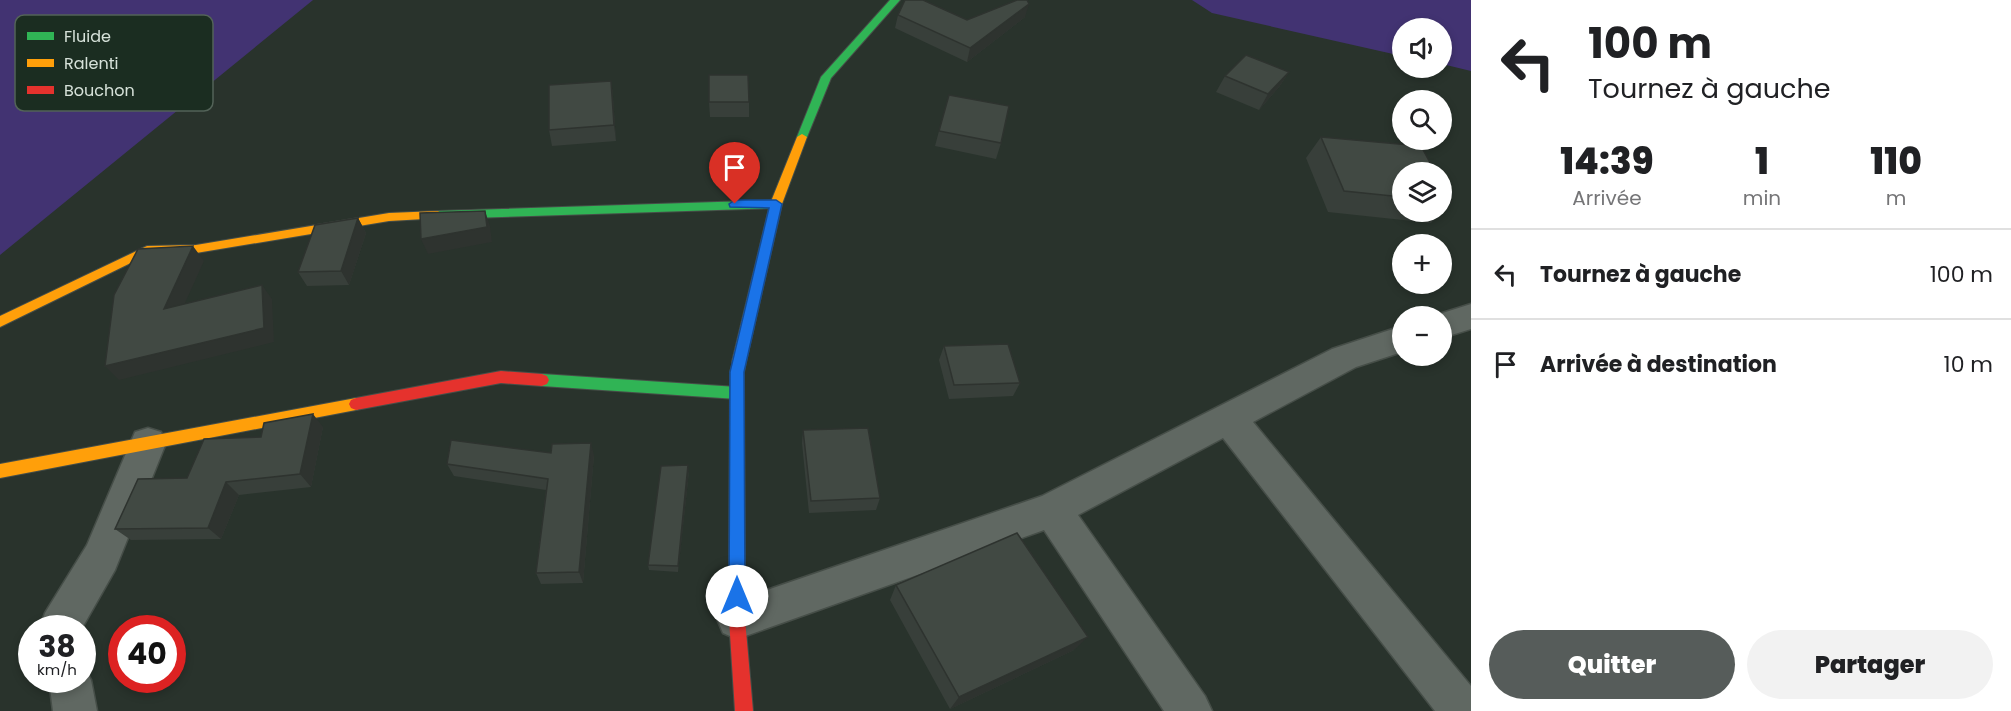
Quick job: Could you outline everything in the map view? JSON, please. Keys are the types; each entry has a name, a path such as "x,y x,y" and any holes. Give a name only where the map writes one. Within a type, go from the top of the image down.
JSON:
{"street":[{"path":"744,711 737,619 737,372 776,204 826,77 895,0"},
{"path":"0,322 147,250 196,249 389,217 631,207 776,204"},
{"path":"1452,323 1471,316"},
{"path":"737,619 1052,510 1344,358 1392,342"},
{"path":"0,471 501,377 737,393"},
{"path":"1228,418 1463,711"},
{"path":"67,615 101,556 148,443"},
{"path":"1052,510 1190,711"},
{"path":"72,693 75,711"}],"shaded area":[{"path":"0,0 313,0 213,81 213,15 15,15 15,111 177,111 0,255"},
{"path":"1192,0 1471,0 1471,71 1452,66 1452,18 1392,18 1392,54 1212,13"}],"building":[{"path":"905,0 923,0 967,20 1017,0 1027,0 1029,4 970,48 898,15"},
{"path":"1246,55 1289,72 1268,94 1225,76"},
{"path":"709,75 748,75 749,102 709,102"},
{"path":"611,81 614,125 549,130 549,85"},
{"path":"949,95 1009,106 1001,143 939,131"},
{"path":"1321,137 1392,143 1392,150 1423,150 1430,162 1392,162 1392,196 1344,191"},
{"path":"485,211 487,227 421,239 420,213"},
{"path":"358,218 341,271 298,272 315,225"},
{"path":"193,246 164,309 262,285 264,328 105,366 114,295 138,249"},
{"path":"1008,344 1020,383 954,385 944,346"},
{"path":"313,414 300,474 226,482 208,528 115,529 138,479 187,478 204,439 261,437 264,423"},
{"path":"868,428 880,498 811,501 803,430"},
{"path":"451,440 551,453 552,444 591,443 579,572 536,573 548,479 447,464"},
{"path":"688,465 678,566 648,565 661,466"},
{"path":"1017,533 1088,637 959,697 896,585"}],"traffic: fast":[{"path":"802,137 826,77 895,0"},
{"path":"438,215 776,204"},
{"path":"542,380 737,393"}],"traffic: slow":[{"path":"739,362 776,204 802,137"},
{"path":"0,322 147,250 196,249 389,217 438,215"},
{"path":"0,471 356,404"}],"traffic: jam":[{"path":"739,362 737,372 737,619 744,711"},
{"path":"356,404 501,377 542,380"}],"route":[{"path":"735,204 776,204 737,372 737,596"}]}
